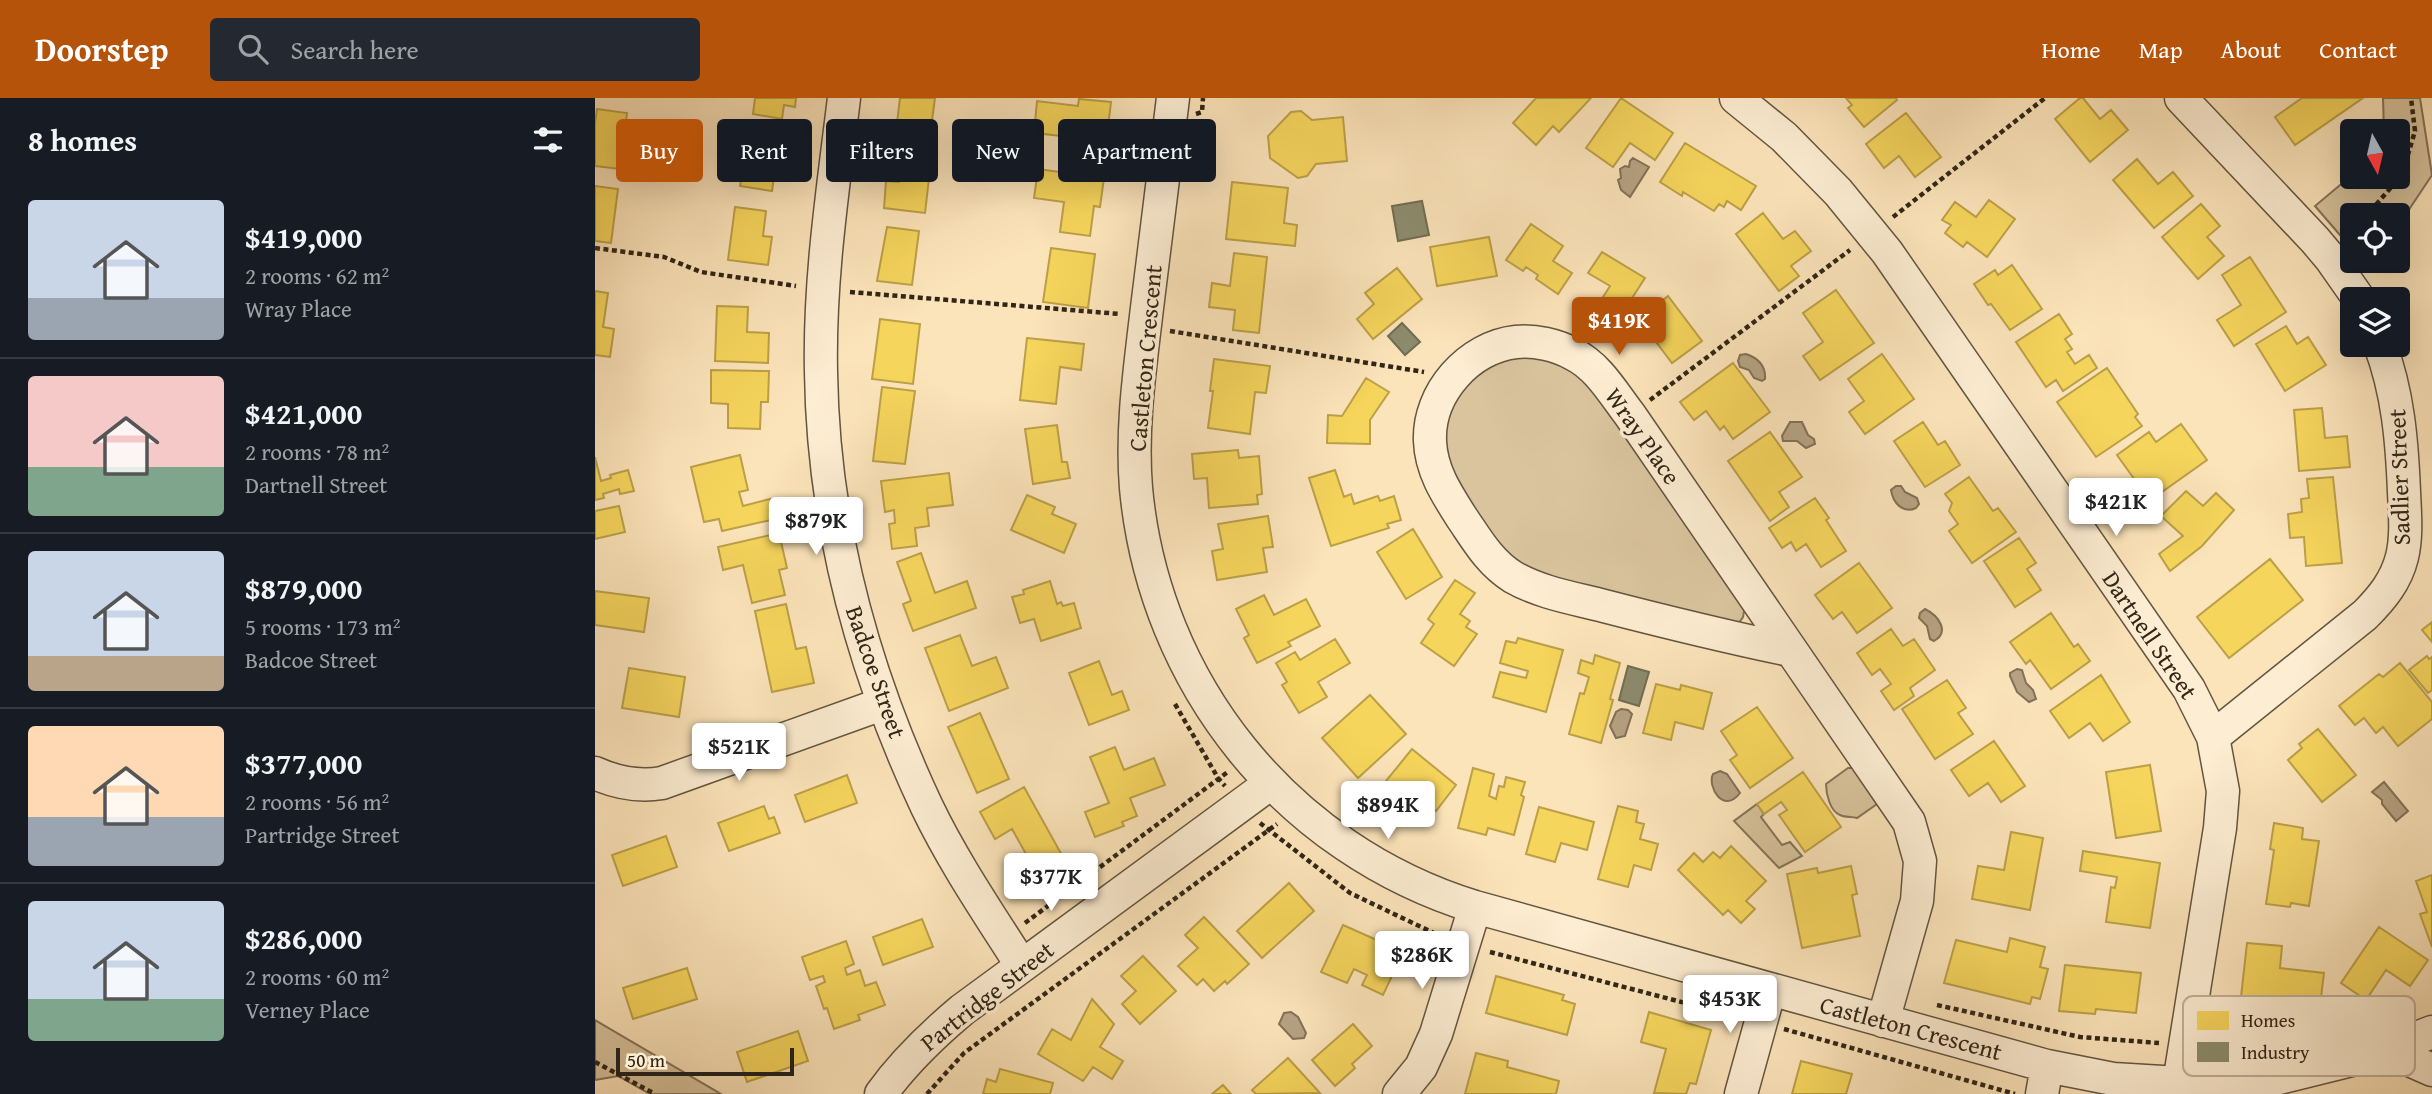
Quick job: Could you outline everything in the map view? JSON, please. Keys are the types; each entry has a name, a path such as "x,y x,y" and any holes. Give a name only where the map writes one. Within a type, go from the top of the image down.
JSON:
{"street":[{"name":"Badcoe Street","path":"844,98 823,290 821,383 834,516 854,612 883,704 928,808 963,873 1022,966"},
{"name":"Dartnell Street","path":"1736,98 1784,137 1838,192 1872,234 2189,689 2213,737 2223,791 2220,828 2193,996"},
{"path":"2181,98 2315,240 2351,287"},
{"name":"Castleton Crescent","path":"1181,107 1128,318 1135,420 1136,488 1146,555 1166,620 1179,651 1211,709 1247,757 1298,808 1342,843 1393,875 1447,898 1883,1021 2045,1080 2113,1079 2179,1083 2276,1079 2288,1076"},
{"name":"Wray Place","path":"1790,650 1717,635 1531,587 1496,565 1481,548 1445,492 1436,475 1431,455 1430,438 1436,404 1453,377 1472,359 1496,347 1517,342 1547,344 1574,354 1596,370 1630,415 1909,822 1920,861 1917,901 1883,1021"},
{"name":"Sadlier Street","path":"2213,737 2365,615 2384,596 2391,584 2402,557 2405,528 2402,451 2396,398 2384,357"},
{"path":"595,773 615,782 646,786 662,783 883,704"},
{"name":"Partridge Street","path":"881,1094 902,1065 930,1037 1271,783"},
{"path":"1399,1094 1421,1067 1436,1034 1475,907"},
{"path":"1741,1094 1770,989"},
{"name":"Castleton Crescent","path":"2415,1039 2432,1032"},
{"name":"Dartnell Street","path":"2179,1083 2183,1060"},
{"path":"2415,1062 2432,1070"}],"path":[{"path":"1181,107 1202,112 1203,98"},
{"path":"1630,415 1872,234 2045,98"},
{"path":"2377,203 2402,175 2415,131 2411,98"},
{"path":"595,248 664,257 701,272 823,290 1128,318 1171,331 1453,377"},
{"path":"1174,702 1218,778 1268,831 1350,893 1444,937 2017,1094"},
{"path":"1005,938 1247,757"},
{"path":"927,1094 964,1053 1298,808"},
{"path":"1931,1003 2080,1037 2148,1043 2183,1042"},
{"path":"595,1062 655,1094"}],"shaded area":[{"path":"2383,98 2420,98 2432,175 2410,208 2410,203 2340,203 2340,235 2315,206 2340,185 2340,189 2410,189 2410,119 2384,119"},
{"path":"1633,158 1649,167 1630,197 1621,190 1618,180 1621,178 1620,169 1629,167"},
{"path":"1534,352 1587,375 1745,605 1743,617 1736,627 1523,575 1447,482 1442,415 1484,364"},
{"path":"1746,354 1760,363 1765,379 1762,381 1754,378 1749,370 1740,367 1740,355"},
{"path":"1790,422 1802,422 1815,444 1806,448 1797,441 1783,441 1782,436"},
{"path":"1901,486 1905,492 1917,498 1919,504 1916,508 1907,510 1896,503 1891,490"},
{"path":"1925,609 1941,624 1941,633 1934,641 1930,639 1927,626 1919,618"},
{"path":"2017,669 2022,670 2036,699 2029,702 2017,692 2010,673"},
{"path":"1621,709 1632,714 1625,736 1616,738 1610,726 1616,712"},
{"path":"1848,768 1853,768 1877,804 1857,818 1837,813 1831,806 1827,792 1826,784"},
{"path":"1720,771 1727,774 1740,793 1734,799 1722,800 1714,791 1713,774"},
{"path":"2384,782 2408,811 2396,821 2382,804 2382,800 2372,792"},
{"path":"1757,804 1764,814 1761,817 1782,845 1790,842 1802,856 1779,868 1734,821"},
{"path":"1291,1012 1298,1017 1306,1033 1304,1038 1293,1039 1279,1024 1284,1013"},
{"path":"595,1020 721,1094 650,1094 618,1076 595,1080"}],"building: Homes":[{"path":"755,98 796,98 795,107 784,105 782,119 753,114"},
{"path":"900,98 935,98 932,119 897,119"},
{"path":"1536,98 1591,98 1559,132 1553,126 1536,145 1513,123"},
{"path":"1621,98 1673,133 1655,160 1630,143 1613,167 1586,148"},
{"path":"1846,98 1897,100 1864,127 1848,108 1852,105"},
{"path":"2083,98 2100,119 2111,110 2128,130 2090,162 2055,119"},
{"path":"2302,98 2363,98 2295,145 2275,117"},
{"path":"1079,99 1111,102 1109,119 1058,119 1058,136 1044,134 1044,119 1035,119 1037,101 1078,106"},
{"path":"597,109 627,113 626,119 616,119 616,169 595,166"},
{"path":"1301,111 1312,120 1343,117 1347,161 1316,164 1307,176 1298,178 1270,158 1268,136 1291,112"},
{"path":"1906,113 1941,157 1915,177 1899,156 1884,168 1866,144"},
{"path":"1685,143 1756,186 1741,210 1727,201 1724,207 1719,204 1714,211 1660,182"},
{"path":"2137,159 2158,184 2173,172 2193,196 2154,228 2113,180"},
{"path":"1044,170 1058,172 1058,182 1103,182 1100,207 1094,206 1090,236 1060,232 1064,202 1034,198 1036,182 1044,182"},
{"path":"741,182 773,182 772,191 740,186"},
{"path":"886,182 929,182 925,213 884,208"},
{"path":"1232,182 1288,188 1284,223 1297,225 1295,246 1226,239"},
{"path":"595,186 618,189 611,243 595,241"},
{"path":"1989,200 2015,219 1987,257 1967,242 1963,247 1945,233 1951,225 1942,220 1955,202 1976,217"},
{"path":"2201,204 2220,226 2207,237 2224,256 2198,279 2162,237"},
{"path":"735,207 766,211 763,236 772,237 768,265 728,260"},
{"path":"1763,213 1783,239 1795,231 1811,251 1791,266 1799,276 1779,291 1736,234"},
{"path":"1531,224 1563,246 1553,261 1572,273 1558,294 1536,279 1538,275 1526,267 1523,271 1506,260"},
{"path":"887,227 919,231 912,285 877,281"},
{"path":"1489,237 1497,276 1437,286 1430,247"},
{"path":"1051,248 1095,254 1088,308 1043,302"},
{"path":"1602,252 1645,278 1612,329 1591,316 1610,286 1588,273"},
{"path":"1234,253 1267,257 1259,333 1233,330 1235,310 1209,307 1212,283 1230,286"},
{"path":"2250,257 2286,312 2234,346 2217,320 2241,305 2222,275"},
{"path":"2012,265 2042,309 2010,330 1974,284 1995,270 1998,275"},
{"path":"1397,268 1422,299 1373,339 1357,319 1374,304 1365,293"},
{"path":"1836,290 1874,343 1820,380 1803,356 1823,342 1803,313"},
{"path":"595,291 608,293 603,327 614,329 610,357 595,355"},
{"path":"1668,296 1702,341 1672,363 1650,334 1647,337 1633,319"},
{"path":"717,306 748,307 747,332 769,333 768,363 715,361"},
{"path":"2059,314 2072,334 2065,339 2072,349 2067,352 2075,364 2089,355 2097,368 2063,391 2056,380 2046,387 2016,342"},
{"path":"880,319 920,324 913,384 872,379"},
{"path":"2286,326 2297,344 2308,337 2326,365 2285,391 2256,344"},
{"path":"1027,338 1084,344 1081,370 1060,367 1056,404 1020,400"},
{"path":"1882,354 1914,399 1865,434 1849,412 1864,401 1848,379"},
{"path":"1214,359 1270,366 1266,393 1255,392 1250,434 1208,428"},
{"path":"1733,363 1770,412 1733,439 1724,426 1720,430 1706,411 1694,420 1680,402"},
{"path":"2107,368 2138,414 2135,417 2142,426 2096,457 2057,402"},
{"path":"711,370 769,371 768,402 761,402 760,429 728,428 728,404 711,403"},
{"path":"1366,378 1389,392 1370,420 1370,444 1327,443 1328,415 1342,416"},
{"path":"882,387 915,391 905,464 873,461"},
{"path":"2322,408 2325,438 2347,436 2350,467 2299,471 2294,410"},
{"path":"1923,422 1938,445 1945,441 1960,465 1925,487 1894,441"},
{"path":"2181,424 2207,460 2159,494 2149,480 2140,487 2117,455 2149,432 2156,442"},
{"path":"1057,425 1062,462 1067,462 1070,478 1033,484 1025,429"},
{"path":"1770,432 1802,477 1779,492 1789,507 1770,521 1728,461"},
{"path":"1238,450 1239,458 1259,456 1262,494 1257,495 1258,504 1209,508 1207,478 1194,479 1192,454"},
{"path":"740,455 748,490 739,492 743,506 770,499 775,519 722,531 719,519 704,522 691,467"},
{"path":"595,457 601,481 611,478 610,475 628,470 634,491 620,494 619,489 603,494 604,498 595,500"},
{"path":"1335,470 1344,497 1351,494 1354,504 1378,496 1380,501 1394,496 1401,520 1387,524 1389,528 1331,546 1309,478"},
{"path":"949,473 953,505 927,508 929,526 915,528 917,546 892,549 889,524 895,523 894,510 885,512 881,481"},
{"path":"1969,477 1993,511 1998,508 2016,532 1972,563 1949,531 1958,524 1949,511 1952,503 1945,494"},
{"path":"2333,477 2342,563 2306,566 2304,537 2290,538 2288,514 2302,512 2301,499 2309,498 2307,479"},
{"path":"2186,491 2203,506 2216,493 2234,510 2202,546 2170,571 2159,554 2183,536 2161,516"},
{"path":"1027,495 1055,507 1052,514 1076,524 1064,553 1011,530"},
{"path":"1815,498 1846,551 1821,567 1806,544 1796,551 1791,542 1782,548 1769,528"},
{"path":"619,506 625,532 595,539 595,511"},
{"path":"1268,516 1273,547 1263,548 1267,572 1217,580 1212,551 1223,549 1218,524"},
{"path":"1413,529 1442,577 1406,599 1377,552"},
{"path":"779,533 787,568 779,570 785,595 752,603 743,565 723,570 718,547"},
{"path":"2019,538 2036,563 2027,569 2041,590 2015,607 1984,561"},
{"path":"921,553 935,593 967,581 976,608 913,631 903,604 911,601 897,562"},
{"path":"2270,559 2303,600 2229,658 2197,617"},
{"path":"1859,563 1892,608 1857,633 1842,612 1833,619 1815,595"},
{"path":"1455,580 1475,593 1460,614 1470,621 1466,627 1477,634 1454,666 1421,643 1434,624 1428,619"},
{"path":"1050,581 1057,604 1061,602 1063,606 1074,603 1081,628 1041,641 1034,619 1020,623 1012,597 1024,594 1023,590"},
{"path":"595,591 649,598 644,632 595,625"},
{"path":"1264,595 1274,615 1306,599 1320,626 1288,642 1291,646 1257,663 1244,638 1249,635 1236,609"},
{"path":"786,604 796,649 806,647 814,683 772,692 755,611"},
{"path":"2051,613 2074,647 2078,644 2090,661 2051,689 2030,660 2026,664 2010,642"},
{"path":"2432,622 2432,642 2422,630"},
{"path":"1891,629 1903,646 1914,639 1935,670 1910,688 1914,696 1894,710 1881,691 1891,684 1880,669 1872,675 1857,653"},
{"path":"960,635 972,666 996,657 1008,688 949,711 925,648"},
{"path":"1518,638 1563,650 1546,712 1493,697 1500,672 1526,678 1528,671 1500,663 1506,641 1516,643"},
{"path":"1335,639 1350,663 1318,682 1327,697 1299,713 1282,685 1287,682 1276,663 1295,652 1300,660"},
{"path":"1595,655 1620,663 1601,743 1569,734 1580,693 1584,694 1589,677 1578,673 1581,660 1593,664"},
{"path":"2427,656 2429,659 2432,657 2432,690 2428,693 2409,670"},
{"path":"1099,661 1112,695 1122,691 1129,710 1089,725 1069,673"},
{"path":"2400,663 2432,702 2432,719 2398,746 2383,727 2376,733 2364,718 2355,725 2339,706 2379,674 2383,677"},
{"path":"629,668 685,677 679,717 622,708"},
{"path":"2101,675 2130,722 2103,741 2090,723 2069,738 2050,711"},
{"path":"1947,680 1966,708 1958,713 1973,734 1935,759 1902,709"},
{"path":"1656,684 1680,690 1681,685 1712,693 1703,729 1675,722 1671,740 1643,733"},
{"path":"1370,695 1406,734 1358,778 1322,738"},
{"path":"1757,707 1793,758 1750,788 1730,760 1737,755 1721,731"},
{"path":"980,713 1009,779 977,793 948,727"},
{"path":"2318,729 2356,775 2322,802 2288,760 2302,748 2299,744"},
{"path":"1994,741 2025,786 2001,802 1988,783 1969,796 1951,770"},
{"path":"1115,747 1124,770 1154,758 1165,785 1130,798 1137,816 1122,822 1124,826 1095,837 1085,812 1109,803 1090,757"},
{"path":"1412,749 1456,785 1436,811 1412,792 1398,808 1377,792"},
{"path":"2150,765 2161,831 2116,838 2106,772"},
{"path":"1473,768 1494,774 1489,796 1496,799 1499,786 1504,787 1506,777 1525,782 1514,835 1488,828 1486,835 1458,828"},
{"path":"1803,772 1841,827 1805,852 1779,815 1787,810 1781,802 1764,814 1757,804"},
{"path":"847,775 857,803 805,822 795,795"},
{"path":"1024,787 1063,857 1036,872 1012,829 995,839 980,812"},
{"path":"764,806 769,819 774,817 780,833 729,851 718,823"},
{"path":"1618,806 1638,811 1636,822 1644,824 1640,839 1658,844 1651,870 1634,865 1628,887 1598,879"},
{"path":"1539,807 1594,822 1587,850 1561,843 1555,862 1526,854"},
{"path":"2274,823 2303,828 2302,839 2319,841 2309,906 2291,903 2290,907 2266,904 2274,850 2270,849"},
{"path":"2011,832 2043,838 2030,910 1972,899 1978,866 2004,870"},
{"path":"666,836 677,867 623,886 612,855"},
{"path":"1731,846 1766,881 1746,901 1755,909 1741,923 1728,910 1723,915 1678,870 1694,853 1703,862 1713,852 1720,858"},
{"path":"2083,851 2160,863 2150,928 2106,922 2111,887 2115,888 2117,877 2080,871"},
{"path":"1851,866 1857,894 1852,895 1860,936 1802,948 1787,874 1817,868 1818,873"},
{"path":"2432,875 2432,947 2420,914 2427,912 2416,881"},
{"path":"1289,883 1314,911 1262,958 1237,931"},
{"path":"1204,917 1249,964 1227,984 1225,981 1214,991 1203,979 1197,985 1178,966 1198,948 1185,935"},
{"path":"922,919 933,947 883,965 873,937"},
{"path":"1343,925 1397,949 1392,958 1399,961 1383,995 1362,985 1367,975 1354,969 1347,983 1321,972"},
{"path":"2379,927 2428,960 2410,986 2386,970 2369,996 2360,996 2341,983"},
{"path":"2010,938 2045,947 2040,967 2048,969 2040,999 2032,997 2030,1004 1944,983 1956,940 2007,952"},
{"path":"846,941 854,964 845,968 847,975 860,970 865,986 876,982 885,1005 858,1015 860,1020 834,1029 816,986 825,982 823,976 810,980 802,957"},
{"path":"2247,943 2282,946 2280,968 2324,973 2321,996 2241,996"},
{"path":"1143,956 1176,991 1140,1024 1122,1004 1136,991 1121,976"},
{"path":"2065,965 2141,973 2136,1013 2096,1009 2095,1014 2059,1011"},
{"path":"687,968 697,999 633,1019 623,988"},
{"path":"1496,976 1564,995 1562,1000 1575,1004 1567,1035 1486,1013"},
{"path":"1092,999 1114,1024 1100,1047 1123,1061 1112,1079 1093,1067 1083,1081 1038,1054 1052,1029 1071,1040"},
{"path":"1649,1012 1711,1030 1696,1084 1690,1083 1686,1094 1654,1093 1666,1049 1641,1042"},
{"path":"1353,1024 1372,1046 1352,1064 1355,1068 1335,1086 1312,1060"},
{"path":"798,1031 808,1061 747,1082 737,1052"},
{"path":"1476,1053 1508,1061 1507,1067 1559,1081 1556,1094 1465,1094"},
{"path":"1288,1058 1320,1093 1256,1094 1252,1090"},
{"path":"1801,1061 1852,1074 1846,1094 1792,1094"},
{"path":"1000,1069 1053,1083 1050,1094 983,1094 987,1079 996,1082"},
{"path":"1223,1085 1231,1094 1212,1094"}],"building: Industry":[{"path":"1422,201 1429,235 1398,241 1392,206"},
{"path":"1402,323 1420,342 1405,355 1388,336"},
{"path":"1628,666 1649,672 1639,706 1619,700"}]}
